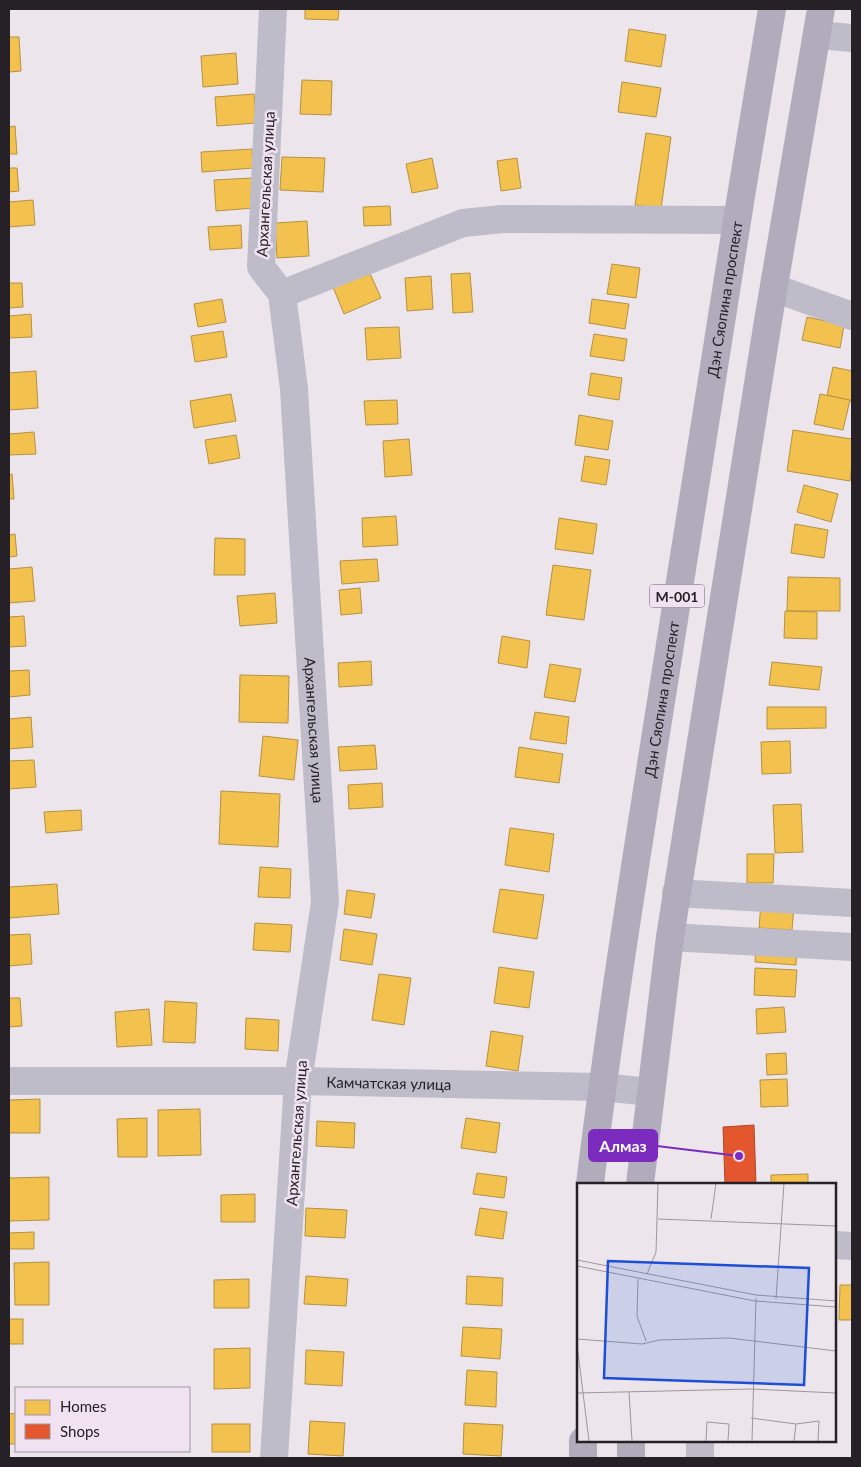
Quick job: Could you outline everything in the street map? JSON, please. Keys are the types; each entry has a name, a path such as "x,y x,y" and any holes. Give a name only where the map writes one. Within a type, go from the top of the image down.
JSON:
{"main road":[{"name":"Дэн Сяопина проспект","path":"590,1183 602,1087 736,220 772,9"},
{"name":"M-001","path":"640,1183 676,893 821,9"},
{"path":"583,1442 583,1458"},
{"path":"631,1442 631,1458"}],"street":[{"name":"Архангельская улица","path":"272,9 261,267 282,294 294,389 324,902 298,1081 274,1458"},
{"path":"817,35 852,38"},
{"path":"282,294 463,223 502,219 736,220"},
{"path":"774,288 852,316"},
{"path":"676,893 852,903"},
{"path":"670,937 852,947"},
{"name":"Камчатская улица","path":"9,1081 298,1081 602,1087 650,1092"},
{"path":"836,1245 852,1246"},
{"path":"700,1442 700,1458"}],"building: Homes":[{"path":"305,9 339,9 338,20 305,19"},
{"path":"629,29 666,35 661,67 625,61"},
{"path":"9,37 19,37 21,71 9,72"},
{"path":"236,53 238,84 203,87 201,56"},
{"path":"302,80 332,81 331,115 300,114"},
{"path":"622,82 661,88 656,117 618,112"},
{"path":"254,94 256,123 217,126 215,97"},
{"path":"15,126 17,154 9,154 9,127"},
{"path":"646,133 671,137 661,209 635,205"},
{"path":"252,149 253,168 202,172 201,152"},
{"path":"282,157 325,158 323,192 280,190"},
{"path":"432,158 438,188 412,193 406,164"},
{"path":"517,158 521,188 501,191 497,161"},
{"path":"9,168 17,168 19,191 9,192"},
{"path":"252,178 254,208 216,211 214,180"},
{"path":"33,200 35,225 9,227 9,202"},
{"path":"390,206 391,225 364,226 363,207"},
{"path":"307,221 309,256 277,258 275,223"},
{"path":"241,225 242,248 210,250 208,227"},
{"path":"612,264 640,268 636,298 607,294"},
{"path":"369,271 381,298 344,314 333,287"},
{"path":"470,273 473,312 453,313 451,274"},
{"path":"431,276 433,309 407,311 405,278"},
{"path":"9,283 22,283 23,307 9,308"},
{"path":"222,299 226,322 198,327 194,304"},
{"path":"592,299 629,304 625,329 589,323"},
{"path":"31,314 32,337 9,338 9,316"},
{"path":"807,317 844,325 840,348 802,340"},
{"path":"399,327 401,358 367,360 365,328"},
{"path":"223,331 227,357 195,362 191,336"},
{"path":"594,334 627,339 624,361 590,356"},
{"path":"833,367 852,371 852,401 827,395"},
{"path":"36,371 38,408 9,410 9,373"},
{"path":"591,373 622,378 619,400 588,395"},
{"path":"231,394 236,421 194,428 190,401"},
{"path":"820,394 850,400 843,430 814,424"},
{"path":"397,400 398,424 366,425 364,401"},
{"path":"579,415 613,421 608,450 575,445"},
{"path":"793,430 852,439 850,481 787,471"},
{"path":"34,432 36,454 9,455 9,434"},
{"path":"236,435 240,458 209,464 205,440"},
{"path":"409,439 412,475 385,477 383,441"},
{"path":"585,456 610,460 606,485 581,481"},
{"path":"12,474 14,499 9,499 9,475"},
{"path":"804,485 838,494 831,522 797,512"},
{"path":"396,516 398,545 363,547 362,518"},
{"path":"559,518 597,524 593,554 555,549"},
{"path":"795,524 828,530 824,558 791,553"},
{"path":"15,534 17,556 9,557 9,535"},
{"path":"215,538 245,539 245,575 214,575"},
{"path":"377,559 379,581 342,584 340,561"},
{"path":"553,565 591,570 584,620 546,615"},
{"path":"32,567 35,601 9,603 9,569"},
{"path":"788,577 840,578 840,611 787,611"},
{"path":"360,588 362,613 341,615 339,590"},
{"path":"275,593 277,623 240,626 237,596"},
{"path":"785,611 817,612 817,639 784,638"},
{"path":"24,616 26,646 9,647 9,617"},
{"path":"502,636 530,641 527,668 498,663"},
{"path":"371,661 372,685 339,687 338,663"},
{"path":"772,662 822,667 819,690 769,685"},
{"path":"550,664 581,669 575,702 544,697"},
{"path":"29,670 30,695 9,697 9,671"},
{"path":"240,675 289,676 288,723 239,722"},
{"path":"767,707 826,707 826,728 767,729"},
{"path":"535,712 569,717 566,744 530,739"},
{"path":"31,717 33,747 9,749 9,719"},
{"path":"263,736 298,740 294,780 259,776"},
{"path":"790,741 791,773 762,774 761,742"},
{"path":"375,745 377,769 340,771 338,747"},
{"path":"519,747 563,754 559,783 515,777"},
{"path":"34,760 36,787 9,789 9,761"},
{"path":"382,783 383,807 349,809 348,785"},
{"path":"221,791 280,794 278,847 219,844"},
{"path":"801,804 803,852 775,853 773,805"},
{"path":"81,810 82,830 46,833 44,812"},
{"path":"510,828 554,834 549,872 505,865"},
{"path":"747,854 774,854 773,883 747,883"},
{"path":"260,867 291,869 290,898 258,897"},
{"path":"57,884 59,914 9,918 9,887"},
{"path":"500,889 544,895 537,939 493,932"},
{"path":"347,890 375,894 371,918 344,914"},
{"path":"761,903 794,906 792,930 759,928"},
{"path":"255,923 292,925 290,952 253,950"},
{"path":"344,929 377,934 372,965 340,960"},
{"path":"30,934 32,964 9,966 9,935"},
{"path":"756,944 797,948 796,965 755,962"},
{"path":"499,967 534,972 529,1008 494,1003"},
{"path":"755,968 797,970 795,997 754,995"},
{"path":"379,974 411,978 404,1025 372,1020"},
{"path":"9,998 20,998 22,1026 9,1027"},
{"path":"165,1001 197,1003 195,1043 163,1042"},
{"path":"784,1007 786,1032 757,1034 756,1009"},
{"path":"149,1009 152,1045 117,1047 115,1012"},
{"path":"246,1018 279,1020 278,1051 245,1049"},
{"path":"491,1031 523,1036 518,1071 486,1066"},
{"path":"786,1053 787,1074 767,1075 766,1054"},
{"path":"787,1079 788,1106 761,1107 760,1080"},
{"path":"40,1099 40,1133 9,1133 9,1100"},
{"path":"200,1109 201,1155 158,1156 158,1110"},
{"path":"147,1118 147,1157 118,1157 117,1119"},
{"path":"466,1118 500,1123 496,1153 461,1148"},
{"path":"317,1121 355,1123 354,1148 316,1146"},
{"path":"477,1173 507,1177 504,1198 473,1194"},
{"path":"808,1174 808,1183 771,1183 771,1175"},
{"path":"49,1177 49,1220 9,1221 9,1178"},
{"path":"255,1194 255,1222 221,1222 221,1195"},
{"path":"306,1208 347,1210 345,1238 305,1236"},
{"path":"480,1208 507,1212 503,1239 475,1235"},
{"path":"34,1232 34,1249 9,1249 9,1233"},
{"path":"49,1262 49,1305 15,1305 14,1263"},
{"path":"306,1276 348,1279 346,1306 304,1304"},
{"path":"467,1276 503,1278 502,1306 466,1304"},
{"path":"249,1279 249,1308 214,1308 214,1280"},
{"path":"840,1285 852,1285 852,1320 839,1320"},
{"path":"9,1319 23,1319 23,1344 9,1344"},
{"path":"463,1327 502,1329 500,1359 461,1356"},
{"path":"250,1348 250,1388 214,1389 214,1349"},
{"path":"306,1350 344,1352 342,1386 305,1384"},
{"path":"467,1370 497,1372 496,1407 465,1405"},
{"path":"15,1413 15,1444 9,1444 9,1414"},
{"path":"310,1421 345,1423 343,1456 308,1454"},
{"path":"464,1423 503,1425 501,1456 463,1454"},
{"path":"212,1424 250,1424 250,1452 212,1452"}],"building: Shops":[{"path":"754,1125 756,1183 725,1183 723,1127"}],"place":[{"name":"Алмаз","path":"739,1156"}]}
